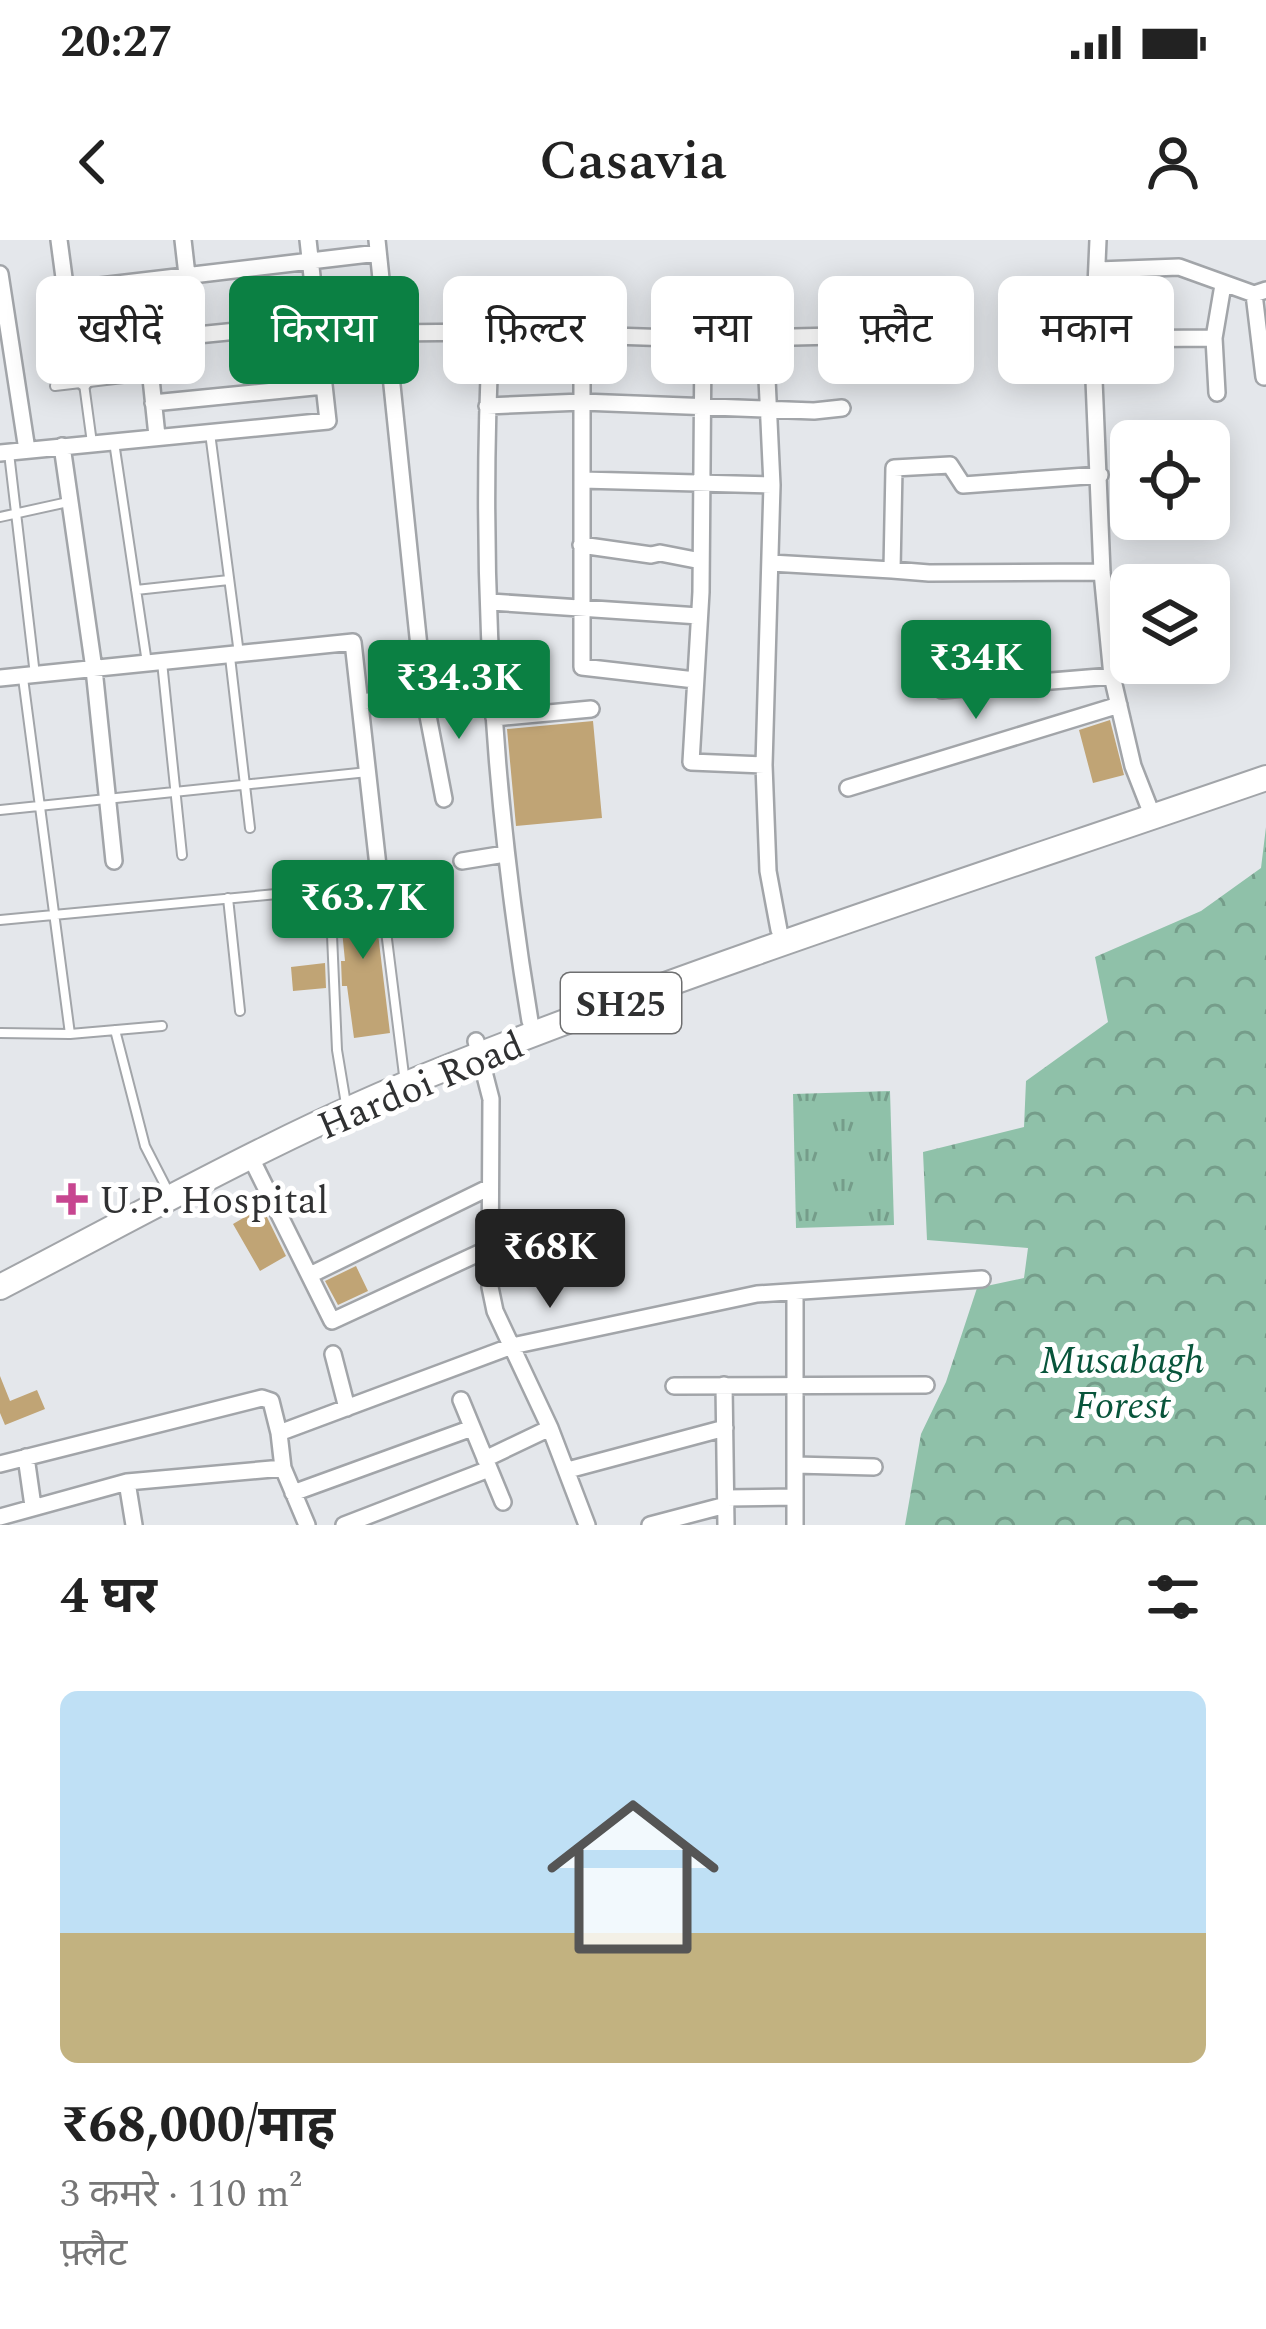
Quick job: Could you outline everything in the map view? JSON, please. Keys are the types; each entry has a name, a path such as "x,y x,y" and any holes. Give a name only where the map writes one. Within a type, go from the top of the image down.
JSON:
{"main road":[{"name":"Hardoi Road","path":"478,1048 530,1021 1150,810 1266,762"},
{"name":"Hardoi Road","path":"0,1288 404,1079 478,1048 754,947 778,930 1150,810 1266,778"},
{"name":"Hardoi Road","path":"0,1271 345,1098 404,1079"}],"street":[{"path":"59,240 63,276"},
{"path":"183,240 188,275"},
{"path":"308,240 312,276"},
{"path":"1098,240 1098,276"},
{"path":"180,276 310,261 377,246 381,276"},
{"path":"1098,270 1179,268 1223,285 1260,292 1264,377"},
{"path":"0,274 27,450"},
{"path":"1217,393 1214,338 1223,285"},
{"path":"1174,339 1214,338"},
{"path":"152,384 157,436"},
{"path":"393,384 424,695 444,799"},
{"path":"488,384 494,718 505,854 530,1021"},
{"path":"582,384 581,667 694,680"},
{"path":"703,384 691,762 764,765"},
{"path":"767,384 772,485 764,765 768,871 778,930"},
{"path":"1096,384 1102,572 1110,655"},
{"path":"4,453 328,421 324,386 154,403"},
{"path":"487,406 582,402 842,408"},
{"path":"62,446 94,669 114,862"},
{"path":"892,570 894,468 950,465 963,485 1100,475"},
{"path":"582,480 772,485"},
{"path":"581,545 701,562"},
{"path":"771,563 929,573 1102,572"},
{"path":"491,602 699,616"},
{"path":"0,678 353,642 379,875"},
{"path":"942,690 1110,676"},
{"path":"1114,684 1132,766 1150,810"},
{"path":"360,702 424,695"},
{"path":"848,788 1119,705"},
{"path":"494,718 591,709"},
{"path":"462,861 505,854"},
{"path":"478,1048 491,1099 490,1287 495,1311 568,1470 582,1524"},
{"path":"251,1158 332,1321 490,1248"},
{"path":"310,1275 490,1187"},
{"path":"280,1433 512,1346 758,1294 982,1280"},
{"path":"795,1292 795,1525"},
{"path":"333,1354 346,1408"},
{"path":"674,1386 926,1384"},
{"path":"724,1385 726,1525"},
{"path":"0,1464 262,1398 271,1401 283,1468 307,1525"},
{"path":"461,1400 503,1502"},
{"path":"293,1493 472,1428"},
{"path":"344,1525 487,1464 550,1428"},
{"path":"568,1470 725,1428"},
{"path":"26,1457 33,1506"},
{"path":"795,1465 874,1467"},
{"path":"0,1517 127,1482 283,1468"},
{"path":"127,1482 134,1525"},
{"path":"650,1525 726,1502 795,1497"}],"lane":[{"path":"55,386 70,384"},
{"path":"84,384 92,443"},
{"path":"209,431 230,580 250,828"},
{"path":"113,441 136,590 155,662 182,855"},
{"path":"4,453 16,513 40,806 70,1034"},
{"path":"0,517 70,502"},
{"path":"136,590 230,580"},
{"path":"0,809 368,772"},
{"path":"404,1079 379,875 431,871"},
{"path":"0,920 330,889 337,1049 345,1098"},
{"path":"228,898 240,1011"},
{"path":"0,1033 70,1034 162,1026"},
{"path":"115,1030 145,1146 165,1185"}],"green space":[{"name":"Musabagh Forest","path":"1266,827 1266,1525 905,1525 921,1434 946,1382 977,1288 1024,1278 1028,1248 927,1240 923,1152 1024,1127 1026,1081 1108,1022 1095,957 1201,911 1261,868"},
{"path":"890,1091 894,1225 796,1228 793,1094"}],"building":[{"path":"1110,720 1124,775 1093,783 1079,730"},
{"path":"593,721 602,818 516,826 507,729"},
{"path":"372,884 390,1033 354,1038 347,986 342,986 341,961 345,961 338,889"},
{"path":"322,898 323,918 289,923 290,933 277,934 274,903"},
{"path":"325,963 326,988 293,991 291,967"},
{"path":"262,1207 286,1256 260,1271 233,1224"},
{"path":"356,1266 368,1291 338,1305 325,1281"},
{"path":"0,1376 10,1401 37,1390 45,1409 5,1425 0,1413"}],"place":[{"name":"U.P. Hospital","path":"72,1199"}]}
